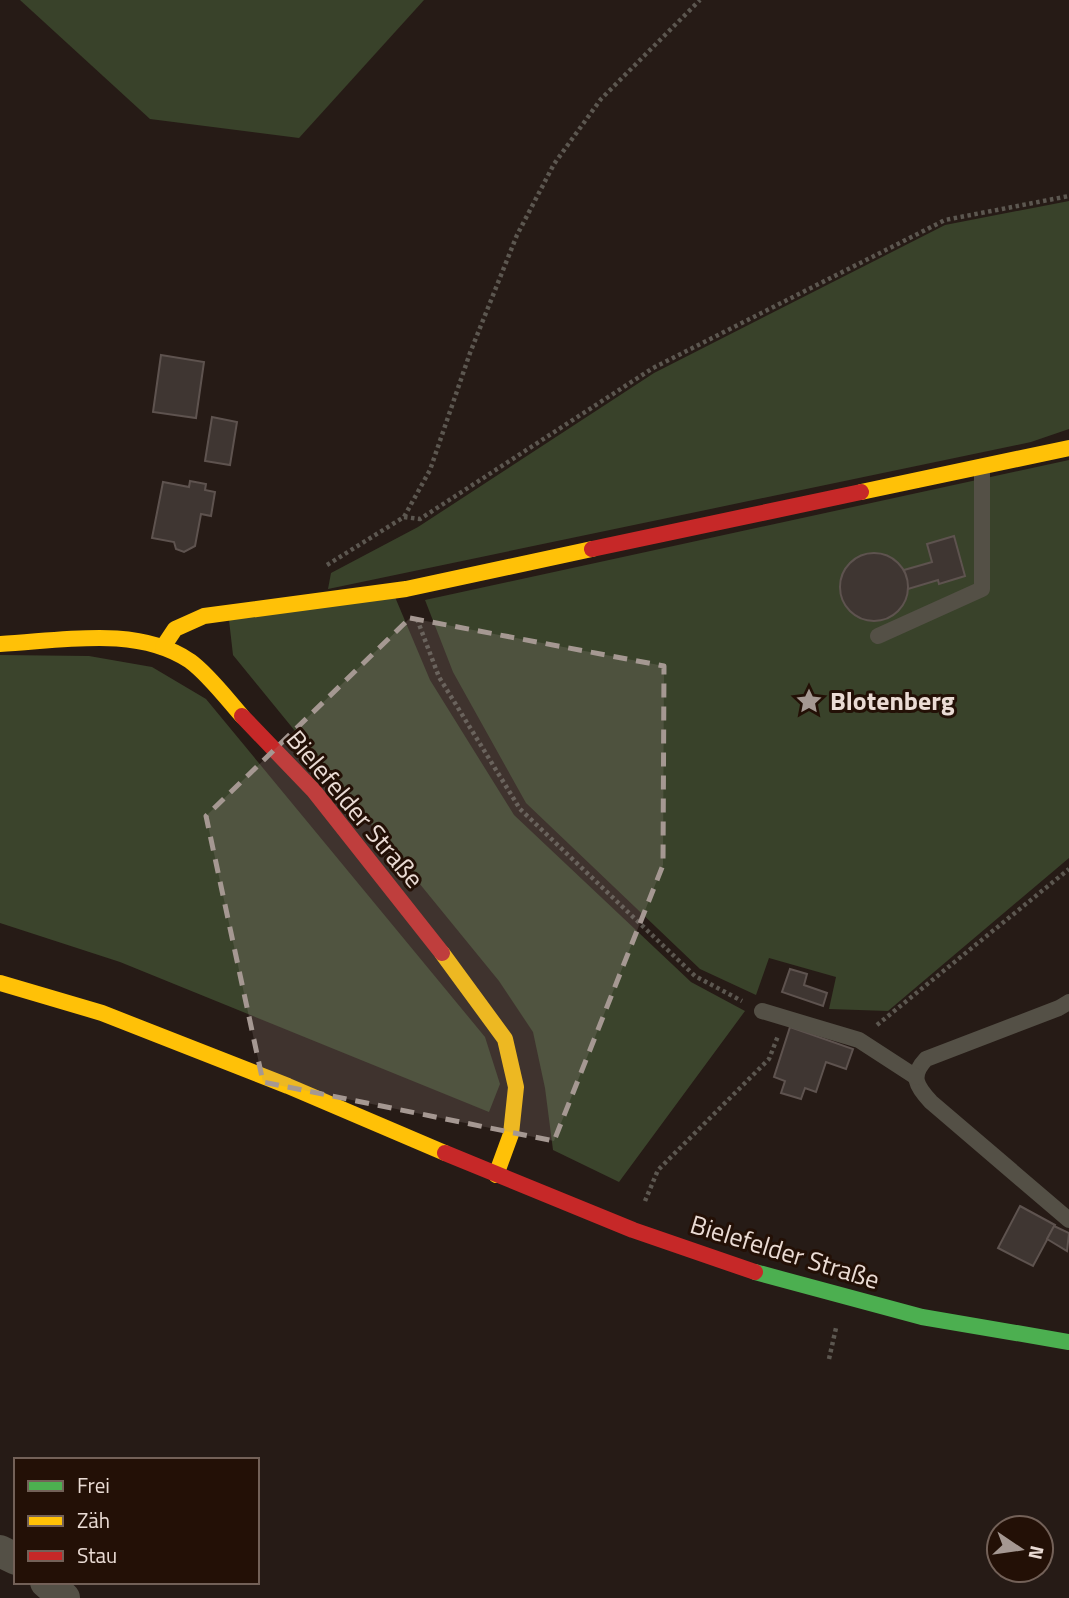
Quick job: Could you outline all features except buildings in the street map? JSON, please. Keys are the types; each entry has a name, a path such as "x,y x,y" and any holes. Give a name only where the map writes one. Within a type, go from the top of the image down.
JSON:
{"street":[{"path":"163,647 175,629 204,616 406,589 1069,448"},
{"name":"Bielefelder Straße","path":"0,644 112,638 137,639 163,647 191,662 314,791 473,993 505,1039 516,1087 511,1134 496,1175"},
{"name":"Bielefelder Straße","path":"0,983 102,1013 288,1086 633,1230 775,1279 935,1320 1069,1342"},
{"path":"48,1584 64,1598"}],"lane":[{"path":"878,636 982,589 982,468"},
{"path":"1069,1002 1059,1009 926,1059 919,1067 916,1077 919,1089 931,1102 1069,1220"},
{"path":"762,1011 859,1040 916,1077"}],"path":[{"path":"308,603 324,566 404,517 430,470 470,353 517,234 554,164 601,99 701,0"},
{"path":"404,517 420,519 653,368 945,220 1069,196"},
{"path":"406,589 439,677 520,809 695,976 762,1011"},
{"path":"859,1040 1069,869"},
{"path":"633,1230 658,1170 769,1059 785,1019"}],"highlighted area":[{"path":"410,618 664,666 663,865 554,1141 263,1082 206,816"}],"green space":[{"path":"20,0 424,0 299,138 150,119"},
{"path":"1069,201 1069,429 1031,442 328,589 331,573 418,527 654,373 945,225"},
{"path":"1069,460 1069,858 888,1011 829,1009 836,977 769,958 756,995 700,969 526,803 453,672 425,600"},
{"path":"395,597 430,680 514,815 691,982 745,1011 619,1182 553,1150 545,1088 533,1032 499,981 233,655 229,620"},
{"path":"0,655 89,656 152,667 206,699 485,1037 500,1084 489,1112 120,962 0,923"}],"traffic: fast":[{"path":"755,1272 922,1317 1069,1342"}],"traffic: slow":[{"path":"861,492 1069,448"},
{"path":"163,647 175,629 204,616 406,589 592,549"},
{"path":"0,644 98,638 147,643 169,650 197,666 242,716"},
{"path":"442,953 505,1039 516,1087 511,1134 496,1175"},
{"path":"0,983 102,1013 288,1086 445,1153"}],"traffic: jam":[{"path":"592,549 861,492"},
{"path":"242,716 314,791 442,953"},
{"path":"445,1153 633,1230 755,1272"}],"place":[{"name":"Blotenberg","path":"809,701"}]}
